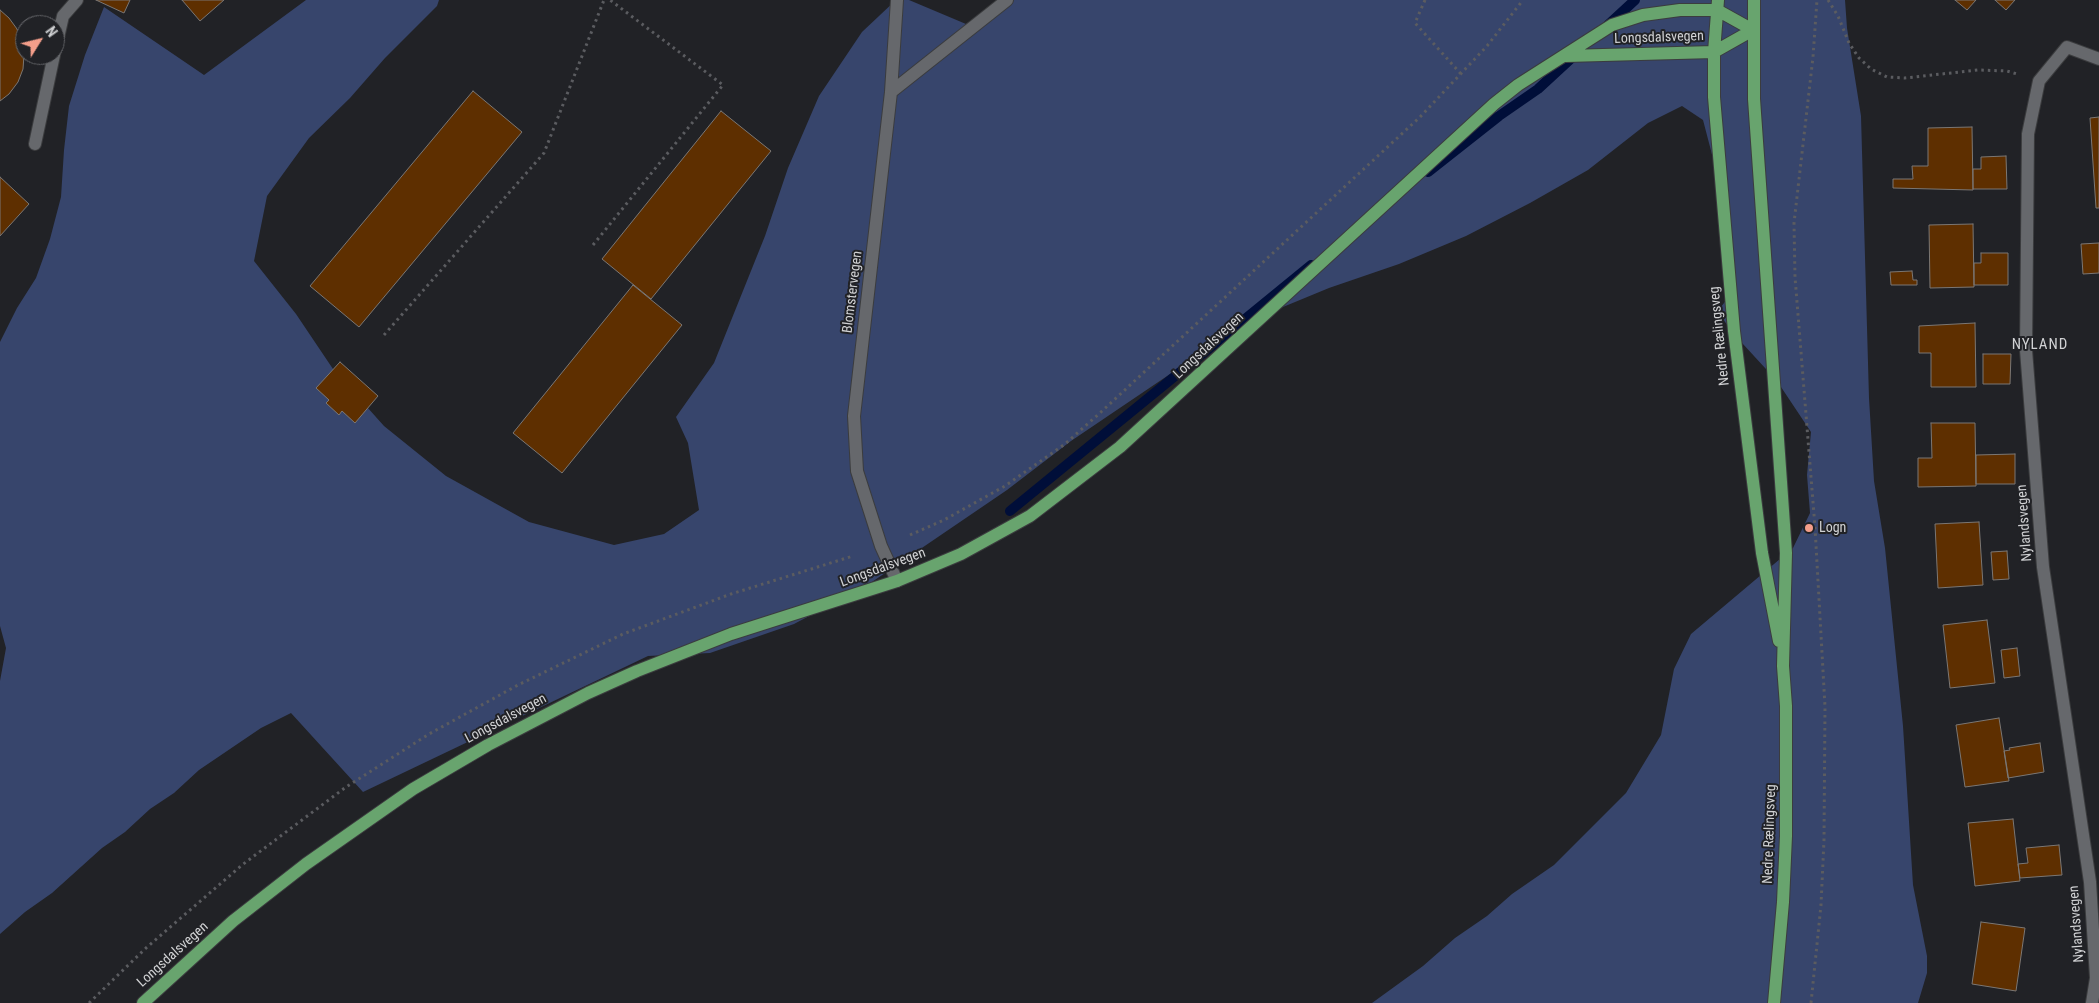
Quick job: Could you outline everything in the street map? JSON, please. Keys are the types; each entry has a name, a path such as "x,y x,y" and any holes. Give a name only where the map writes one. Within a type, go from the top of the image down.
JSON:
{"main road":[{"name":"Nedre Rælingsveg","path":"1754,0 1754,99 1757,154 1786,553 1783,666 1786,706 1786,836 1783,902 1774,1003"},
{"name":"Nedre Rælingsveg","path":"1718,5 1714,52 1714,97 1734,331 1762,553 1783,666"},
{"name":"Longsdalsvegen","path":"143,1003 233,922 329,846 413,789 488,745 588,693 679,653 756,625 866,592 898,580 961,554 1030,516 1127,442 1494,104 1518,85 1566,56 1612,24 1643,15 1718,5 1753,30 1714,52 1566,56"}],"street":[{"path":"64,15 77,0"},
{"name":"Blomstervegen","path":"897,0 891,92 854,416 857,471 882,546 898,580"},
{"path":"891,92 1007,0"},
{"name":"Nylandsvegen","path":"2092,1003 2096,978 2090,882 2043,567 2026,350 2028,134 2040,81 2067,48 2099,59"},
{"path":"35,144 52,65"}],"path":[{"path":"384,335 544,153 604,0"},
{"path":"593,245 724,85 610,0"},
{"path":"1425,0 1415,23 1461,74"},
{"path":"910,535 976,504 1036,466 1065,444 1138,380 1372,163 1487,46 1523,0"},
{"path":"1811,1003 1821,905 1825,708 1794,223 1813,57 1817,0"},
{"path":"1828,0 1838,16 1849,43 1859,58 1871,69 1887,77 1905,78 1978,70 2007,71 2040,81"}],"shaded area":[{"path":"306,0 439,0 437,6 385,58 350,98 309,138 267,196 254,261 296,314 333,369 384,426 446,476 529,522 614,545 664,534 699,510 688,443 676,417 714,363 765,236 788,168 819,96 862,32 896,0 909,0 966,24 1002,0 1845,0 1847,28 1861,116 1869,398 1874,481 1885,548 1903,726 1913,885 1927,956 1927,973 1918,1003 1372,1003 1423,966 1455,938 1487,916 1512,894 1554,865 1626,793 1661,735 1674,669 1691,634 1793,548 1810,513 1807,475 1811,432 1777,381 1731,331 1718,311 1727,299 1721,189 1703,120 1682,106 1648,123 1588,170 1466,236 1399,264 1329,288 1266,314 1213,345 1071,441 1007,490 866,586 794,624 710,653 648,656 363,792 291,713 261,728 199,770 174,793 150,809 125,832 102,848 52,893 25,912 0,934 0,681 6,648 0,626 0,342 17,308 36,278 50,239 61,197 69,106 85,55 104,7 204,75"}],"building":[{"path":"96,0 130,0 124,13"},
{"path":"182,0 224,0 200,21"},
{"path":"1955,0 1976,0 1967,10"},
{"path":"1995,0 2015,0 2006,10"},
{"path":"0,10 15,26 15,65 23,65 18,82 9,94 0,101"},
{"path":"473,91 522,132 359,327 310,286"},
{"path":"721,111 771,151 651,299 602,259"},
{"path":"2099,117 2099,208 2096,208 2090,118"},
{"path":"1972,127 1973,190 1893,188 1893,179 1913,179 1912,166 1928,166 1928,128"},
{"path":"2006,156 2007,189 1973,189 1973,169 1981,169 1981,157"},
{"path":"0,177 29,204 0,236"},
{"path":"1973,224 1974,287 1930,288 1929,225"},
{"path":"2099,243 2099,273 2083,274 2081,244"},
{"path":"1981,253 2008,253 2008,285 1974,285 1974,263 1981,263"},
{"path":"1912,271 1913,280 1917,280 1917,285 1891,285 1890,272"},
{"path":"633,285 682,325 562,473 513,433"},
{"path":"1975,323 1976,387 1931,387 1931,353 1919,353 1919,326"},
{"path":"1983,354 2011,354 2010,384 1983,384"},
{"path":"340,362 378,396 355,423 342,411 339,415 326,403 329,400 316,388"},
{"path":"1931,423 1975,423 1976,486 1918,487 1918,458 1932,458"},
{"path":"2015,454 2015,484 1976,484 1976,455"},
{"path":"1979,522 1983,585 1938,588 1935,524"},
{"path":"2007,551 2009,579 1993,580 1991,552"},
{"path":"1987,620 1995,683 1950,688 1943,625"},
{"path":"2017,648 2020,676 2004,678 2001,650"},
{"path":"1999,718 2009,781 1965,787 1956,725"},
{"path":"2040,743 2044,772 2008,778 2004,751 2010,750 2009,748"},
{"path":"2013,819 2020,881 1975,886 1968,823"},
{"path":"2059,845 2062,875 2020,878 2018,864 2028,863 2026,848"},
{"path":"1981,922 2025,928 2016,991 1972,984"}],"waterway":[{"path":"1608,25 1635,0"},
{"path":"1428,172 1499,116 1538,89 1577,53"},
{"path":"1010,511 1311,265"}],"place":[{"name":"Logn","path":"1809,528"}],"district":[{"name":"NYLAND","path":"2040,345"}]}
